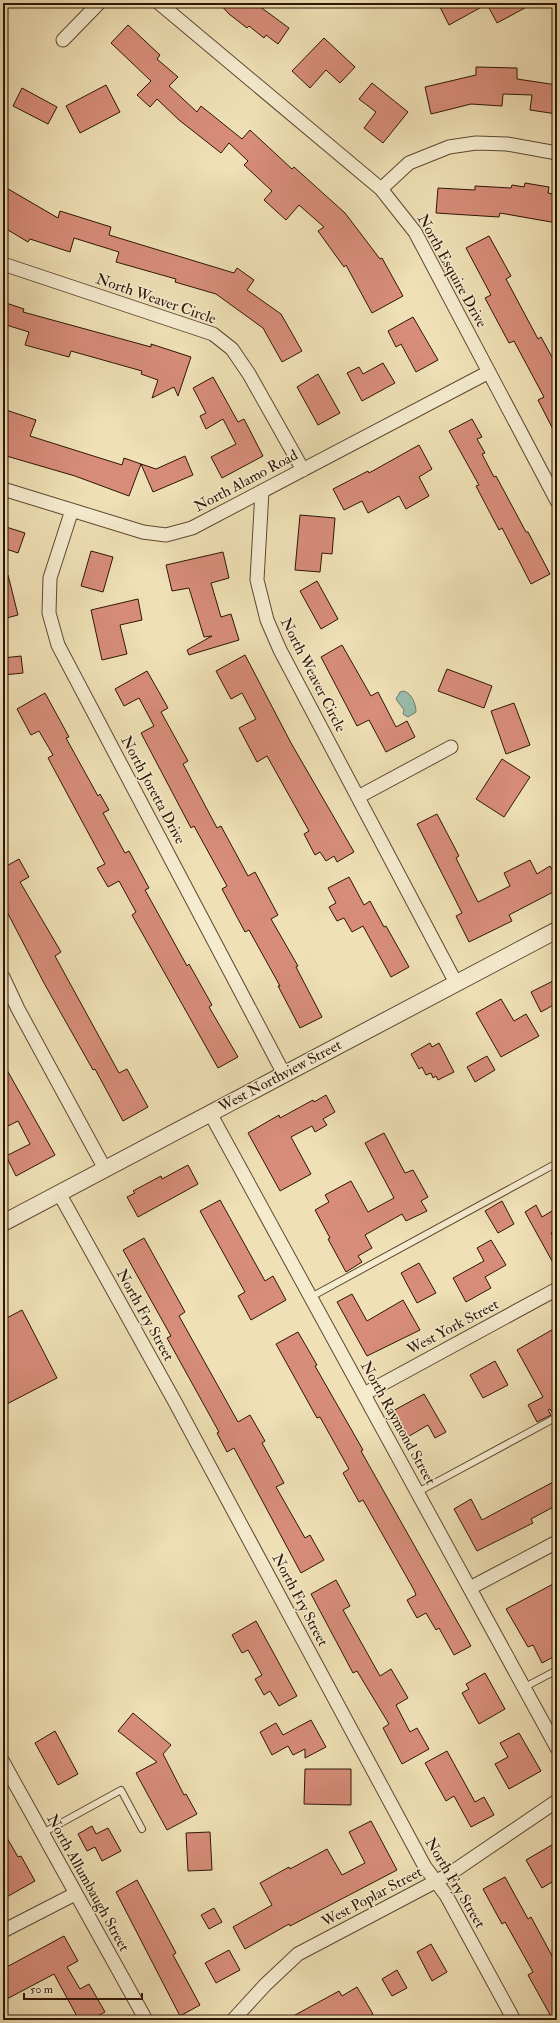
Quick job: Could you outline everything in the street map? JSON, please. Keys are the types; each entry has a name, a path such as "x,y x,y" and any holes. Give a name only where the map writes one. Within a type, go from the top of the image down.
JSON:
{"street":[{"path":"63,40 99,3"},
{"name":"North Esquire Drive","path":"159,3 381,189 415,232 557,501"},
{"path":"381,189 409,163 449,147 476,143 507,144 557,153"},
{"name":"North Weaver Circle","path":"3,264 213,334 232,349 249,374 303,470"},
{"name":"North Alamo Road","path":"3,489 143,532 166,535 192,528 489,372"},
{"name":"North Weaver Circle","path":"262,491 257,580 267,620 280,650 456,983"},
{"name":"North Joretta Drive","path":"72,510 50,578 49,613 58,645 284,1074"},
{"path":"358,797 451,748"},
{"name":"West Northview Street","path":"3,1223 59,1192 557,930"},
{"path":"4,982 105,1169"},
{"name":"North Raymond Street","path":"210,1113 557,1748"},
{"name":"North Fry Street","path":"59,1192 175,1402 425,1867 449,1902 514,2020"},
{"name":"West York Street","path":"364,1394 557,1290"},
{"path":"470,1588 557,1542"},
{"name":"North Allumbaugh Street","path":"3,1762 41,1834 146,2020"},
{"name":"West Poplar Street","path":"233,2020 265,1985 298,1954 436,1881 557,1801"},
{"path":"3,1931 75,1894"}],"lane":[{"path":"311,1297 557,1163"},
{"path":"418,1492 557,1417"},
{"path":"525,1687 557,1670"},
{"path":"41,1834 121,1790 142,1829"}],"shaded area":[{"path":"404,691 411,697 416,709 416,712 408,717 403,714 404,710 396,699 400,692"}],"building":[{"path":"219,3 255,3 289,28 278,44 266,35 264,38 249,26 247,28 229,14"},
{"path":"438,3 534,3 497,23 487,4 449,25"},
{"path":"128,25 160,55 157,59 178,77 169,86 197,112 201,106 242,139 250,130 292,169 294,167 345,213 380,259 382,258 403,296 372,313 346,265 344,267 318,231 324,227 299,205 286,220 264,200 272,191 244,165 248,161 229,143 221,153 179,120 157,99 150,107 137,95 151,81 111,43"},
{"path":"324,38 355,67 340,83 326,70 310,88 292,71"},
{"path":"476,67 517,68 517,79 557,85 557,114 530,110 532,95 503,94 502,106 471,104 431,114 425,87 476,75"},
{"path":"372,83 408,112 383,143 364,128 376,112 359,99"},
{"path":"106,85 120,112 80,133 66,106"},
{"path":"22,88 57,107 48,124 13,106"},
{"path":"525,183 549,187 548,193 557,195 557,223 500,213 499,217 436,213 438,188 475,190 475,186 511,188 512,185 524,187"},
{"path":"3,186 58,218 60,211 111,227 109,235 234,273 237,268 254,280 247,290 281,314 302,351 282,362 263,328 216,294 175,282 176,279 116,262 119,252 74,238 70,252 30,239 28,242 3,227"},
{"path":"489,236 511,276 506,279 538,339 541,337 557,366 557,437 538,400 544,397 514,341 509,343 485,298 491,295 466,248"},
{"path":"3,302 24,309 23,312 151,347 151,344 191,357 178,396 174,387 152,398 158,380 141,374 142,371 71,351 69,357 25,345 29,332 3,324"},
{"path":"413,317 438,360 416,372 401,344 396,347 388,331"},
{"path":"383,363 395,383 362,401 347,373 359,367 363,374"},
{"path":"318,374 340,413 318,425 297,387"},
{"path":"213,377 238,422 244,419 263,456 222,478 211,457 236,444 223,419 206,429 200,416 206,413 193,388"},
{"path":"3,409 36,420 30,436 122,465 124,458 141,464 129,496 75,476 3,455"},
{"path":"472,419 482,437 477,439 485,453 482,454 494,477 496,476 526,532 528,532 550,574 531,584 502,528 499,530 476,486 479,485 449,431"},
{"path":"419,445 432,469 419,477 429,496 406,509 399,496 368,513 362,501 344,510 333,489 368,471 369,473"},
{"path":"185,456 193,475 153,492 141,464 156,469"},
{"path":"300,515 335,518 332,554 322,553 320,572 295,570"},
{"path":"3,526 25,533 18,553 3,548"},
{"path":"91,551 113,557 103,592 81,586"},
{"path":"223,552 229,578 211,583 221,617 231,614 239,640 189,655 187,650 212,636 204,637 189,588 172,591 166,565"},
{"path":"3,575 8,575 18,615 3,619"},
{"path":"317,581 338,619 321,629 300,591"},
{"path":"138,599 142,620 120,625 127,654 102,660 91,610"},
{"path":"342,645 371,696 378,692 396,727 407,721 415,737 386,752 369,720 357,726 321,657"},
{"path":"245,655 291,743 354,852 337,862 334,856 326,861 320,852 315,855 304,834 309,831 267,756 257,762 239,728 256,719 242,693 231,699 216,671"},
{"path":"21,656 23,673 3,675 3,658"},
{"path":"447,669 492,686 484,708 438,691"},
{"path":"147,671 168,708 161,712 188,761 183,764 217,828 221,826 248,876 255,872 278,915 271,919 298,966 296,967 322,1017 300,1028 278,986 280,986 249,930 245,932 222,889 227,886 194,826 191,828 141,733 154,726 139,698 124,706 115,689"},
{"path":"45,693 69,737 66,738 98,796 100,794 109,810 103,813 125,853 129,851 149,888 145,890 187,966 189,964 212,1005 209,1007 238,1057 218,1068 132,915 136,912 119,881 108,887 97,868 105,864 48,758 53,755 39,731 31,735 17,709"},
{"path":"514,703 530,745 506,754 491,711"},
{"path":"502,759 530,777 504,817 476,799"},
{"path":"437,814 459,856 456,858 478,902 510,886 504,873 530,860 537,874 550,866 557,879 557,890 509,915 512,921 469,942 456,916 462,913 417,824"},
{"path":"19,859 29,877 20,882 61,952 55,956 119,1073 127,1069 148,1107 123,1121 95,1069 93,1070 44,983 3,904 3,868"},
{"path":"349,877 364,905 370,901 409,967 391,977 363,926 352,932 344,918 337,921 329,907 336,903 328,888"},
{"path":"557,979 557,1003 541,1012 531,992"},
{"path":"501,999 514,1021 526,1014 539,1036 501,1057 476,1013"},
{"path":"430,1043 432,1047 439,1043 454,1072 438,1080 436,1076 433,1078 431,1073 426,1075 422,1067 419,1069 411,1054"},
{"path":"487,1056 495,1070 475,1082 467,1067"},
{"path":"3,1063 55,1155 16,1176 6,1156 30,1144 18,1121 8,1126 3,1117"},
{"path":"326,1095 335,1112 323,1119 327,1125 315,1132 312,1126 291,1137 311,1174 280,1191 248,1133 279,1115 280,1118 313,1100 314,1102"},
{"path":"384,1133 405,1173 413,1170 428,1197 421,1201 427,1211 406,1221 402,1214 365,1235 372,1248 358,1256 362,1262 346,1272 328,1239 330,1238 315,1210 329,1202 325,1195 351,1181 368,1212 394,1198 365,1143"},
{"path":"188,1165 198,1184 138,1217 127,1197 135,1193 133,1191 161,1176 162,1179"},
{"path":"220,1200 265,1281 273,1276 286,1300 251,1320 238,1296 245,1292 200,1211"},
{"path":"502,1201 514,1224 498,1233 485,1211"},
{"path":"536,1205 542,1217 557,1208 557,1230 551,1233 557,1244 557,1270 525,1212"},
{"path":"144,1238 185,1312 179,1316 238,1422 250,1415 265,1441 262,1443 284,1483 276,1487 305,1538 310,1535 324,1560 301,1573 234,1448 227,1452 217,1433 219,1432 167,1338 171,1336 123,1250"},
{"path":"491,1240 506,1265 485,1277 491,1288 466,1302 453,1278 484,1261 477,1248"},
{"path":"419,1263 436,1293 417,1303 401,1273"},
{"path":"352,1294 367,1321 403,1300 420,1330 367,1356 337,1302"},
{"path":"22,1310 57,1378 3,1406 3,1320"},
{"path":"557,1327 557,1413 553,1414 550,1409 548,1410 551,1415 537,1422 528,1405 543,1397 517,1350"},
{"path":"298,1332 317,1365 315,1366 363,1450 361,1451 471,1646 454,1655 439,1628 436,1630 426,1613 417,1618 407,1600 416,1595 414,1590 363,1500 359,1502 343,1473 349,1469 320,1417 317,1418 276,1344"},
{"path":"495,1361 508,1385 483,1398 470,1375"},
{"path":"424,1394 446,1432 435,1438 428,1425 406,1438 391,1412"},
{"path":"557,1480 557,1505 531,1519 533,1523 477,1551 454,1509 471,1499 482,1520"},
{"path":"336,1580 350,1606 343,1610 380,1676 391,1669 408,1698 396,1705 410,1732 417,1728 429,1749 402,1764 383,1728 389,1724 357,1671 353,1673 311,1594"},
{"path":"557,1582 557,1655 542,1663 533,1645 528,1647 506,1609"},
{"path":"256,1621 297,1696 279,1706 270,1691 264,1695 255,1679 262,1675 248,1650 242,1653 232,1635"},
{"path":"485,1673 505,1709 479,1724 462,1693 469,1689 466,1684"},
{"path":"133,1713 171,1745 163,1754 184,1795 186,1794 197,1814 167,1830 136,1773 157,1762 118,1731"},
{"path":"311,1720 326,1747 305,1758 305,1749 293,1755 288,1746 272,1755 260,1732 276,1723 283,1735"},
{"path":"55,1731 78,1774 58,1785 35,1743"},
{"path":"519,1733 541,1771 509,1789 495,1764 508,1757 500,1743"},
{"path":"447,1751 475,1802 484,1797 494,1815 471,1827 454,1796 446,1801 425,1763"},
{"path":"305,1769 351,1769 351,1805 304,1804"},
{"path":"371,1821 397,1870 290,1926 289,1924 245,1949 233,1927 272,1905 260,1883 327,1849 342,1875 365,1863 349,1832"},
{"path":"92,1826 96,1834 108,1828 121,1851 102,1861 95,1847 87,1851 78,1834"},
{"path":"3,1831 18,1857 21,1856 35,1881 3,1899"},
{"path":"210,1832 212,1870 188,1871 186,1833"},
{"path":"557,1842 557,1879 542,1888 526,1860"},
{"path":"505,1877 528,1919 531,1917 557,1965 557,2020 553,2020 528,1975 533,1972 505,1922 502,1924 483,1889"},
{"path":"137,1880 176,1953 173,1955 200,2005 180,2016 116,1892"},
{"path":"214,1908 222,1922 209,1929 201,1915"},
{"path":"64,1936 78,1961 67,1967 80,1989 89,1984 105,2012 90,2020 79,2020 54,1974 3,2001 3,1969"},
{"path":"431,1944 447,1972 432,1981 417,1952"},
{"path":"229,1950 240,1970 216,1983 205,1963"},
{"path":"397,1970 407,1988 392,1996 382,1979"},
{"path":"357,1987 373,2014 363,2020 286,2020 339,1991 342,1996"}]}
